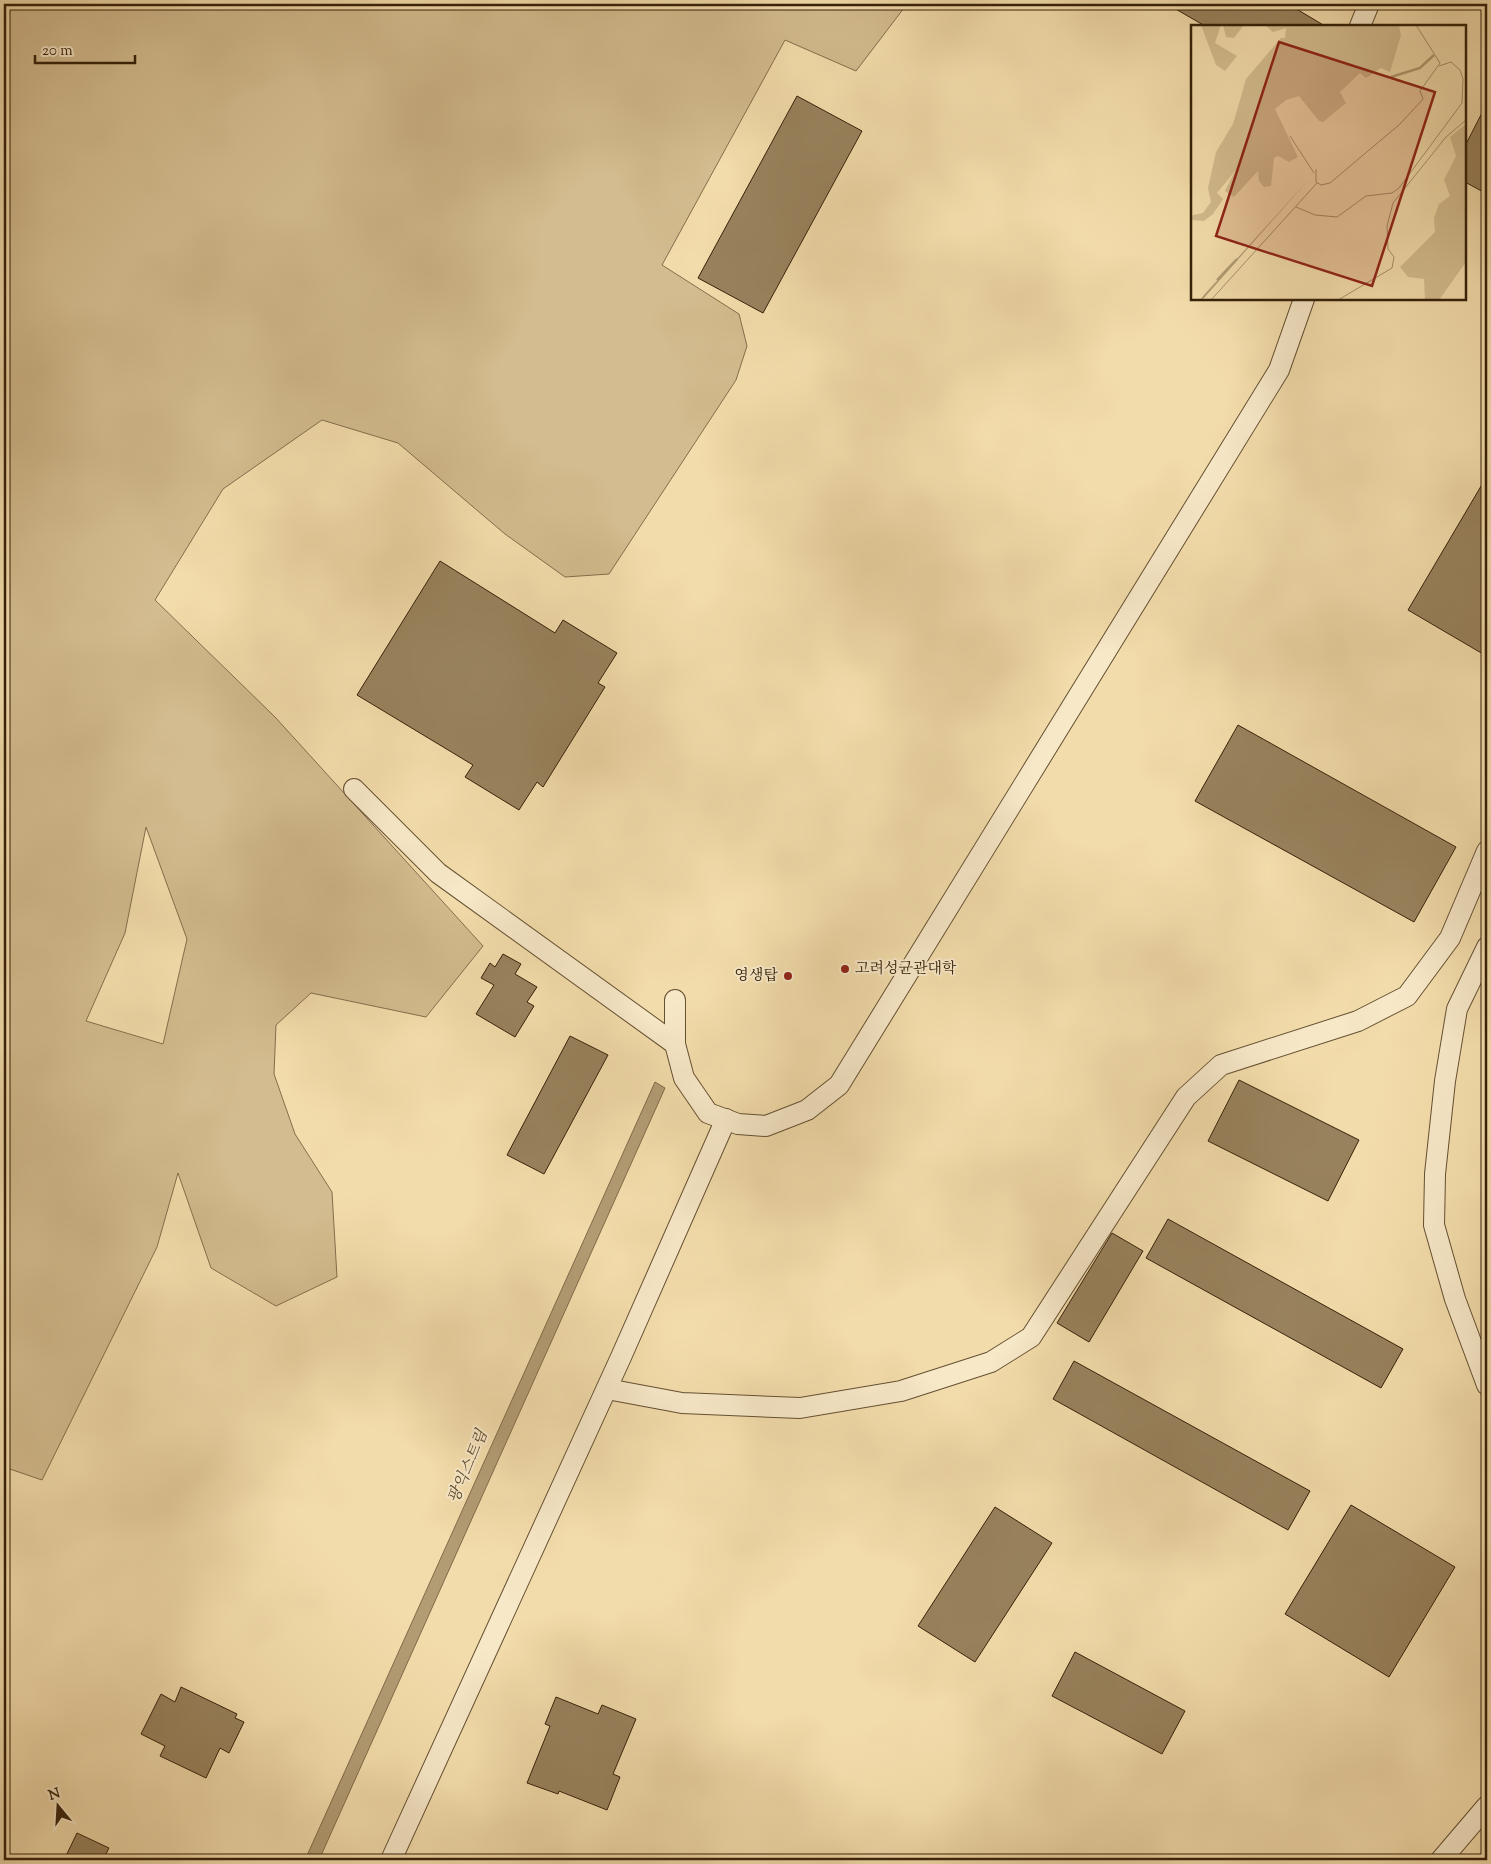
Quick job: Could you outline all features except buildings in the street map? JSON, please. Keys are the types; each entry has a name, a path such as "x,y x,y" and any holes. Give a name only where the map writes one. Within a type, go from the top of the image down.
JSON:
{"lane":[{"path":"1360,25 1369,4"},
{"path":"675,1000 675,1044 684,1078 708,1113 738,1124 766,1126 807,1110 839,1085 1279,370 1304,300"},
{"path":"354,789 438,873 675,1044"},
{"path":"607,1389 682,1403 800,1408 901,1392 991,1362 1031,1337 1186,1097 1221,1065 1358,1021 1407,996 1450,938 1487,851"},
{"path":"1487,947 1457,1009 1436,1165 1434,1225 1455,1299 1487,1384"},
{"path":"391,1860 607,1389 726,1119"},
{"path":"1441,1860 1487,1806"}],"shaded area":[{"path":"4,4 907,4 856,71 785,40 662,265 739,314 747,346 736,380 609,574 565,577 505,534 398,443 322,420 223,489 155,600 275,717 483,946 426,1017 311,993 276,1025 274,1074 295,1134 332,1192 337,1277 276,1306 211,1268 178,1173 157,1247 42,1480 4,1467","holes":["146,827 187,939 163,1044 86,1021 125,933"]},
{"path":"655,1082 665,1088 319,1860 305,1860"}],"place":[{"name":"고려성균관대학","path":"845,969"},
{"name":"영생탑","path":"788,976"}],"water label":[{"name":"팡익스트림","path":"469,1467"}]}
